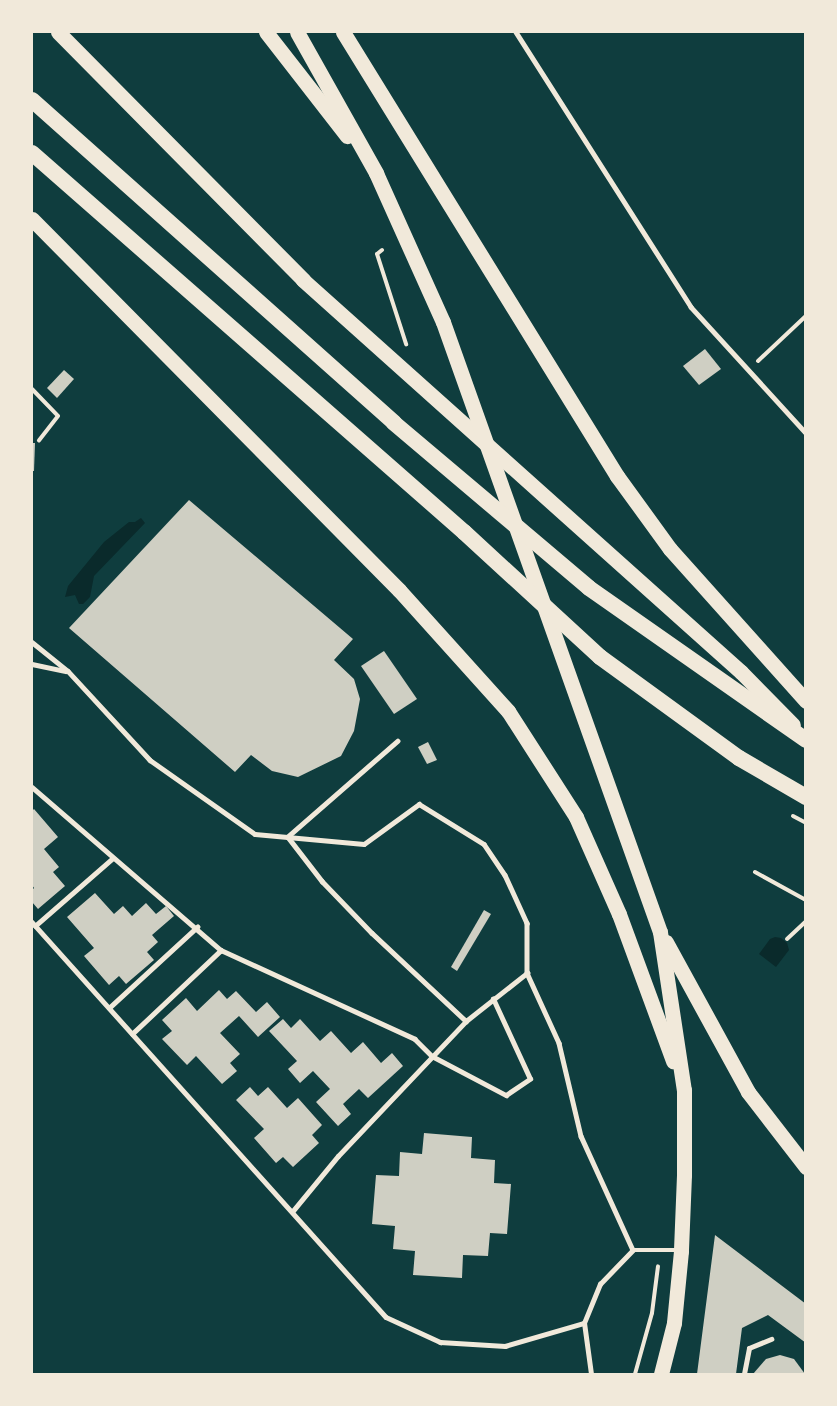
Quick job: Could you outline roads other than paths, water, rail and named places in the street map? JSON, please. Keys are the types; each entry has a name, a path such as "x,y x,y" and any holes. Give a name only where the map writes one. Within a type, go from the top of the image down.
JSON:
{"highway":[{"path":"32,100 394,423 589,588 806,739"},
{"path":"32,153 464,532 600,657 738,758 806,797"}],"main road":[{"path":"58,32 303,280 741,672 806,739"},
{"path":"266,32 376,173"},
{"path":"297,32 376,173 443,322 660,932 684,1090 681,1251 674,1323 661,1374"},
{"path":"343,32 617,476 670,549 806,701"},
{"path":"32,219 399,590 508,711 576,817 618,914 684,1090"},
{"path":"660,932 748,1092 806,1167"}],"lane":[{"path":"516,32 691,307 806,433"},
{"path":"32,642 68,671 150,760 255,834 364,844 420,804 484,844 506,875 527,922 527,973 559,1043 581,1136 633,1250"},
{"path":"32,664 68,671"},
{"path":"288,837 398,741"},
{"path":"32,787 197,927 220,950 415,1039 432,1056 506,1095 530,1079 493,999"},
{"path":"288,837 322,881 372,933 466,1021"},
{"path":"113,858 33,924 386,1317 440,1342 505,1346 584,1323"},
{"path":"109,1008 197,927"},
{"path":"132,1034 220,950"},
{"path":"292,1212 338,1156 466,1021 527,973"},
{"path":"591,1374 584,1323 600,1284 633,1250 681,1251"},
{"path":"744,1374 749,1348 771,1339"}],"water":[{"path":"141,518 145,523 94,576 90,597 83,604 79,604 75,595 65,597 68,586 104,542 129,522 135,522"},
{"path":"775,937 787,943 789,950 776,967 759,954 770,939"}]}
